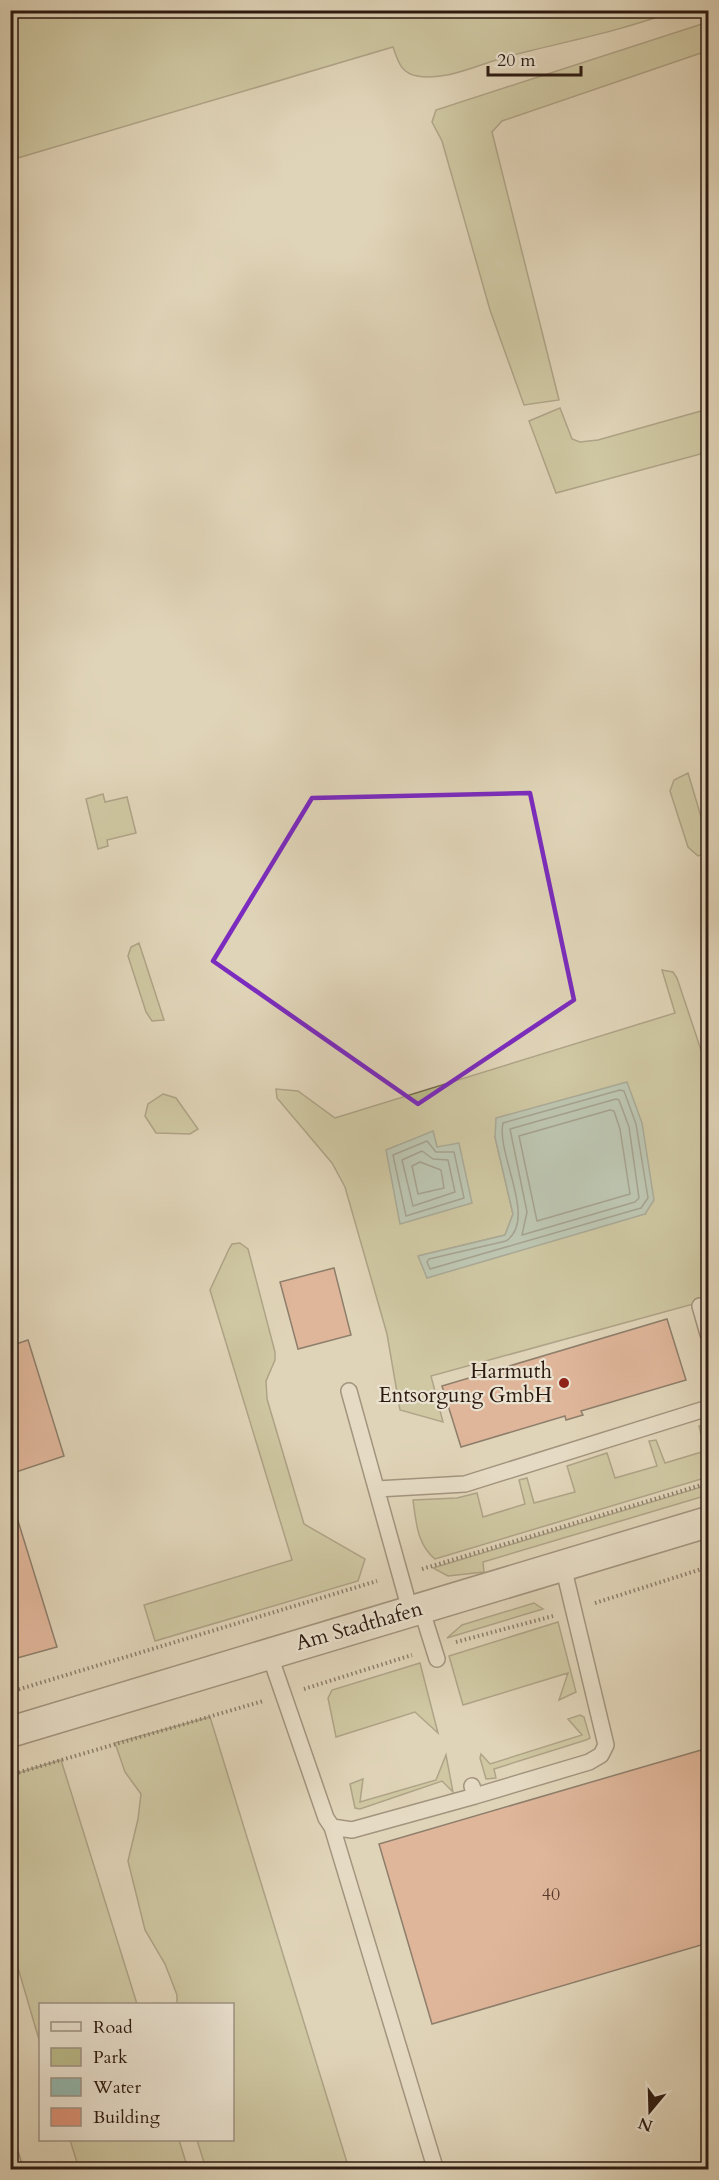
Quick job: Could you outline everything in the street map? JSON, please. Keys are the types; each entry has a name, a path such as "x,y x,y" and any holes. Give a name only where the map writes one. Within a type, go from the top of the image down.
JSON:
{"street":[{"name":"Am Stadthafen","path":"10,1732 708,1522"}],"lane":[{"path":"700,1306 708,1334"},
{"path":"349,1391 400,1575 435,1654"},
{"path":"377,1489 465,1484 708,1408"},
{"path":"332,1827 352,1830 474,1791 589,1762 600,1755 606,1745 603,1728 562,1566"},
{"path":"269,1653 326,1818 332,1827 434,2164"},
{"path":"10,2153 15,2169"}],"path":[{"path":"10,1692 708,1483"},
{"path":"10,1775 283,1695 435,1654 708,1567"}],"highlighted area":[{"path":"530,793 574,1000 418,1104 213,961 312,798"}],"green space":[{"path":"11,10 674,11 611,31 439,76 417,76 407,72 400,65 393,47 11,160"},
{"path":"708,22 708,78 701,53 502,121 492,132 559,400 524,405 490,310 442,141 432,122 436,110"},
{"path":"560,408 572,439 580,442 598,440 708,409 708,452 556,493 529,421"},
{"path":"688,773 708,840 708,853 698,856 688,847 670,791 674,780"},
{"path":"103,794 105,802 127,797 136,833 107,840 108,846 98,849 86,799"},
{"path":"139,943 164,1020 152,1021 146,1012 128,956 131,947"},
{"path":"662,970 673,972 677,978 708,1071 708,1300 431,1376 443,1422 400,1410 387,1334 345,1187 332,1163 277,1098 276,1089 298,1091 335,1118 675,1013","holes":["433,1132 437,1147 386,1150","495,1137 645,1214 418,1256 505,1235 513,1214"]},
{"path":"163,1094 176,1098 198,1129 190,1134 156,1133 145,1116 148,1104"},
{"path":"240,1243 248,1249 275,1352 275,1360 266,1381 267,1399 304,1524 365,1559 358,1581 155,1641 144,1605 292,1560 210,1290 232,1244"},
{"path":"708,1423 708,1477 435,1559 421,1540 413,1500 457,1498 477,1493 483,1517 525,1504 519,1480 527,1478 534,1503 575,1492 567,1466 607,1453 615,1478 657,1466 649,1441 656,1440 665,1463 705,1451 699,1426"},
{"path":"708,1485 708,1495 483,1562 484,1572 448,1576 433,1568"},
{"path":"534,1603 543,1609 447,1638 462,1625"},
{"path":"558,1622 576,1692 559,1700 568,1673 463,1705 449,1656"},
{"path":"420,1663 438,1733 415,1712 336,1737 328,1698 332,1690"},
{"path":"580,1715 584,1717 590,1738 494,1769 496,1778 486,1779 481,1754 490,1764 582,1735 568,1719"},
{"path":"210,1717 349,2169 206,2169 197,2141 234,2141 234,2003 177,2003 177,1995 165,1964 145,1930 128,1861 138,1819 141,1794 125,1772 115,1743"},
{"path":"446,1755 453,1792 442,1781 360,1809 355,1808 350,1784 363,1779 360,1802 436,1780"},
{"path":"61,1760 137,2003 39,2003 39,2040 11,1944 11,1775"},
{"path":"70,2141 179,2141 188,2169 79,2169"}],"water":[{"path":"627,1082 642,1123 654,1200 645,1214 427,1278 418,1256 505,1235 513,1214 495,1137 496,1118"},
{"path":"433,1131 437,1147 459,1143 472,1203 400,1224 386,1150"}],"building":[{"path":"334,1268 351,1335 298,1349 280,1282"},
{"name":"Harmuth Entsorgung GmbH","path":"667,1319 686,1380 581,1411 583,1415 566,1420 565,1416 461,1447 442,1386"},
{"path":"28,1340 64,1456 10,1474 10,1346"},
{"path":"10,1495 57,1647 10,1660"},
{"path":"708,1748 708,1943 432,2024 379,1844"}],"place":[{"name":"Harmuth Entsorgung GmbH","path":"564,1383"}]}
